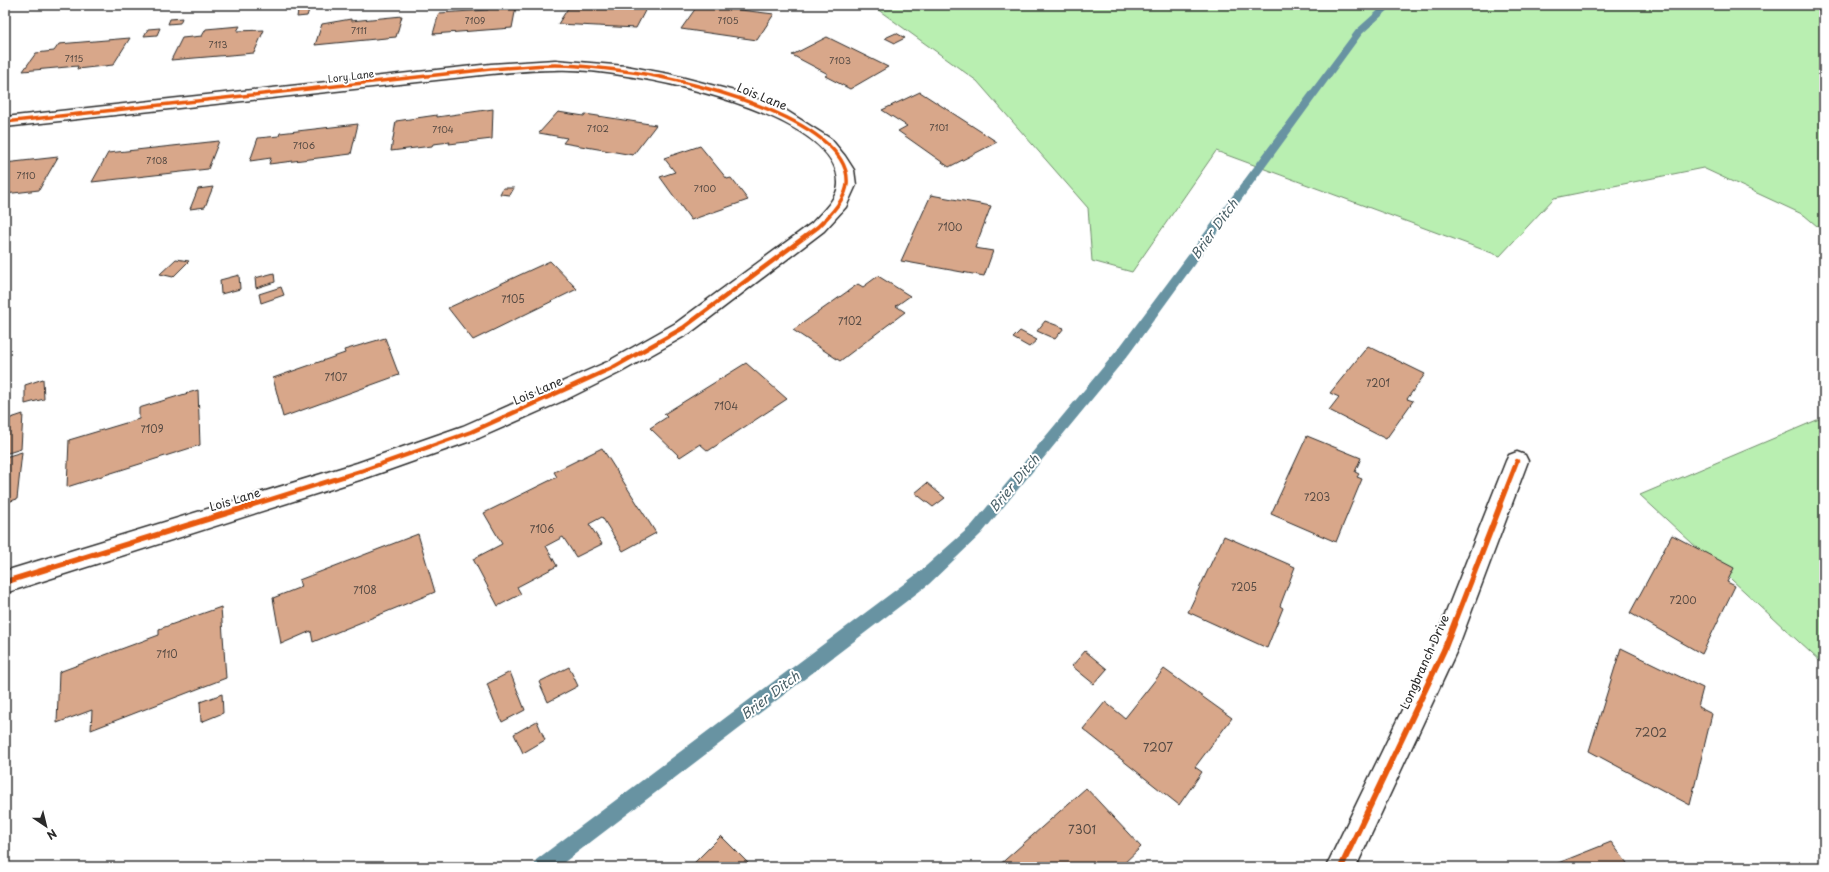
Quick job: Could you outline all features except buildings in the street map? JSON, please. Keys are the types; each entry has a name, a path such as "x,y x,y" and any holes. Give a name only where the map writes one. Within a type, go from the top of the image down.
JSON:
{"street":[{"name":"Lory Lane","path":"5,122 536,66 575,66 626,71 698,86"},
{"name":"Lois Lane","path":"5,582 361,472 471,432 614,367 683,328 818,227 837,206 847,185 845,170 837,156 824,143 806,129 781,114 736,96 698,86"},
{"name":"Longbranch Drive","path":"1341,867 1444,650 1517,461"}],"green space":[{"path":"880,5 1824,5 1824,232 1804,215 1703,168 1554,198 1500,256 1216,151 1132,272 1092,261 1088,208 977,81 877,9"},
{"path":"1824,417 1824,665 1640,495"}],"waterway":[{"name":"Brier Ditch","path":"543,867 923,579 977,529 1124,351 1359,32 1389,5"}],"cycle path":[{"path":"5,122 491,69 555,65 626,71 669,79 736,96 781,114 806,129 825,143 837,156 845,170 847,185 837,207 818,227 683,328 614,367 559,393 471,432 361,471 5,582"},
{"path":"1341,867 1444,650 1517,461"}]}
